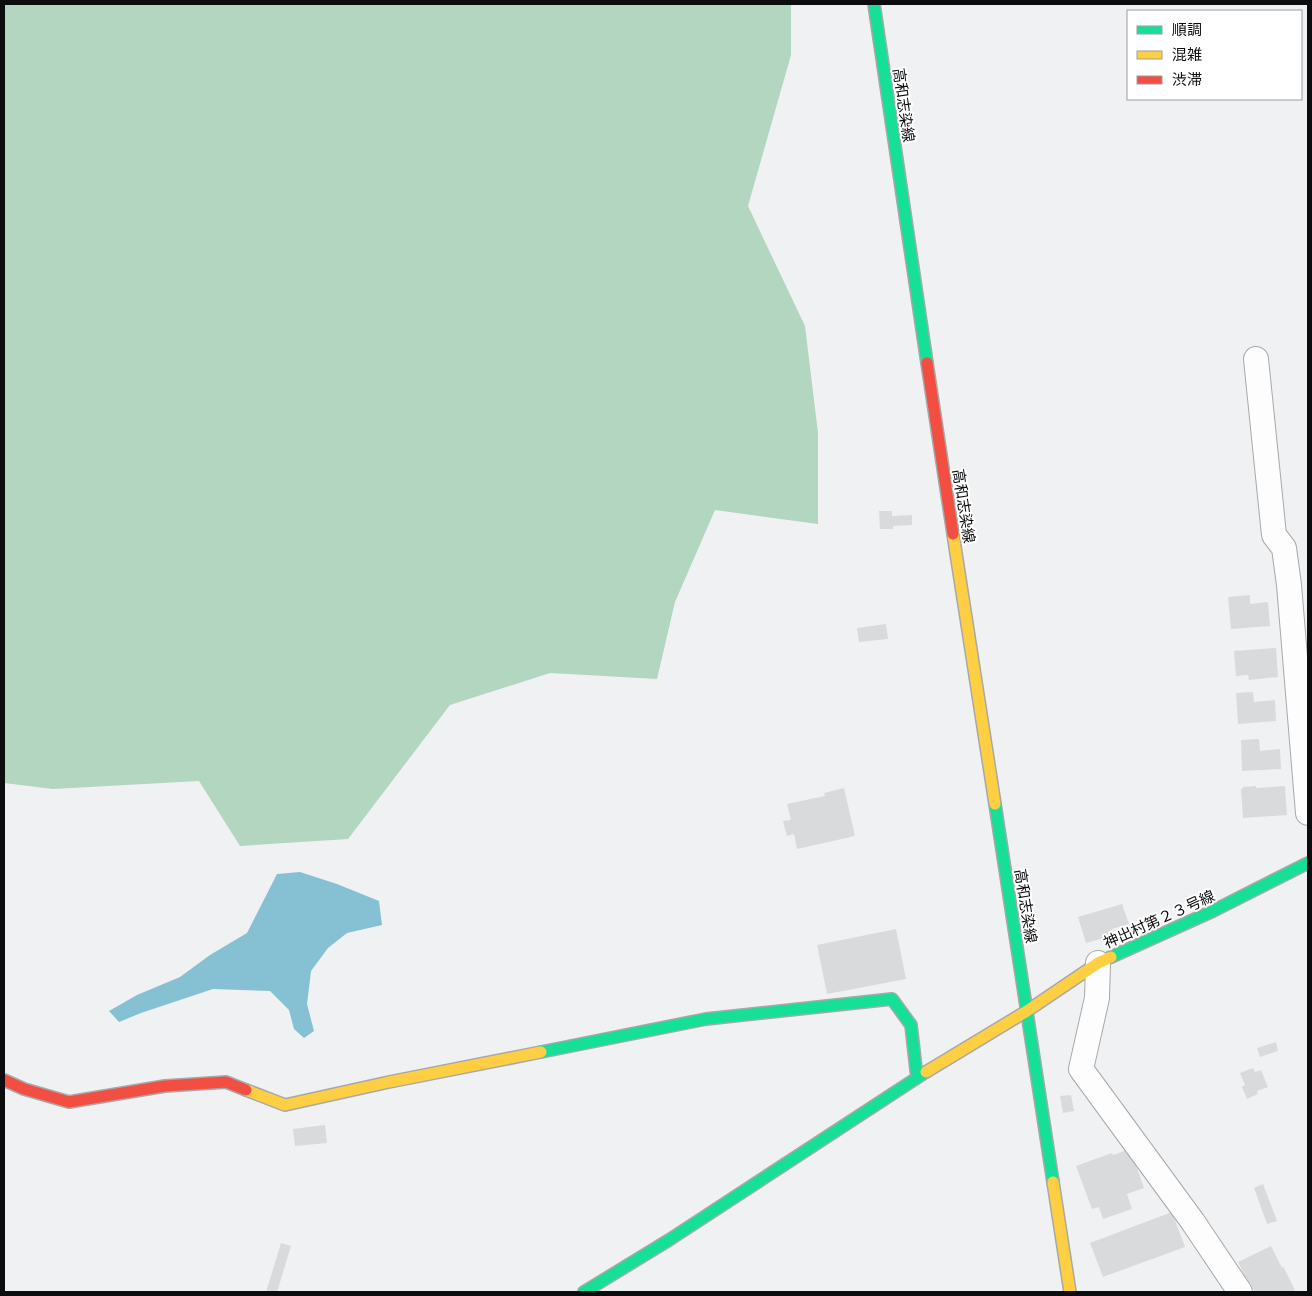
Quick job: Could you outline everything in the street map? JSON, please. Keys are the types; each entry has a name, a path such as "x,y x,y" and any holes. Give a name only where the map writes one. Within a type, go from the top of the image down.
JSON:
{"street":[{"name":"高和志染線","path":"874,4 1070,1292"},
{"path":"1256,359 1274,535 1284,548 1298,584 1308,813"},
{"name":"神出村第２３号線","path":"584,1292 669,1240 916,1078 1027,1011 1098,963 1213,911 1308,864"},
{"path":"1098,963 1097,998 1082,1070 1240,1292"},
{"path":"4,1080 24,1089 69,1102 165,1086 226,1082 285,1105 389,1082 706,1019 892,999 911,1025 916,1078"}],"green space":[{"path":"4,4 791,4 791,55 748,206 805,326 818,433 818,524 715,510 675,602 657,679 550,673 450,705 348,839 240,846 199,781 53,789 4,783"}],"water":[{"path":"300,872 379,901 382,925 347,933 328,948 311,971 307,1004 314,1031 304,1038 294,1029 289,1010 270,991 213,989 119,1022 109,1011 137,995 180,977 210,955 247,933 277,874"}],"building":[{"path":"879,511 892,511 892,516 912,515 912,525 893,526 893,529 880,529"},
{"path":"1250,595 1250,604 1268,602 1270,626 1231,629 1228,597"},
{"path":"886,624 888,639 859,642 857,628"},
{"path":"1276,648 1278,677 1249,680 1248,675 1236,676 1234,651"},
{"path":"1253,692 1254,702 1275,700 1276,721 1238,724 1236,693"},
{"path":"1259,739 1260,751 1280,749 1281,769 1242,771 1241,740"},
{"path":"1256,786 1256,788 1285,786 1287,815 1243,818 1241,789 1243,787"},
{"path":"844,788 855,836 797,849 794,834 787,836 783,821 791,820 787,804 825,796 824,793"},
{"path":"1122,904 1129,924 1112,929 1114,935 1086,943 1078,917"},
{"path":"896,929 906,979 827,994 817,945"},
{"path":"1276,1042 1278,1051 1260,1057 1257,1048"},
{"path":"1253,1068 1255,1072 1261,1070 1268,1087 1257,1091 1258,1094 1247,1099 1242,1087 1245,1085 1240,1073"},
{"path":"1071,1095 1074,1111 1063,1113 1060,1096"},
{"path":"325,1125 327,1143 295,1146 293,1129"},
{"path":"1130,1149 1144,1188 1127,1194 1132,1209 1103,1219 1099,1207 1092,1209 1076,1166 1112,1153 1113,1155"},
{"path":"1263,1184 1277,1221 1267,1224 1254,1188"},
{"path":"1172,1212 1185,1247 1103,1277 1090,1243"},
{"path":"281,1243 291,1246 277,1292 266,1292"},
{"path":"1271,1246 1295,1290 1291,1292 1255,1292 1250,1283 1248,1283 1238,1262"}],"traffic: fast":[{"path":"874,4 927,363"},
{"path":"995,804 1053,1182"},
{"path":"1111,957 1213,911 1308,863"},
{"path":"541,1052 706,1019 892,999 911,1025 917,1078"},
{"path":"584,1292 669,1240 926,1072"}],"traffic: slow":[{"path":"953,534 995,804"},
{"path":"926,1072 1027,1011 1098,963 1111,957"},
{"path":"246,1090 285,1105 541,1052"},
{"path":"1053,1182 1070,1292"}],"traffic: jam":[{"path":"927,363 953,534"},
{"path":"4,1080 24,1089 69,1102 165,1086 226,1082 246,1090"}]}
